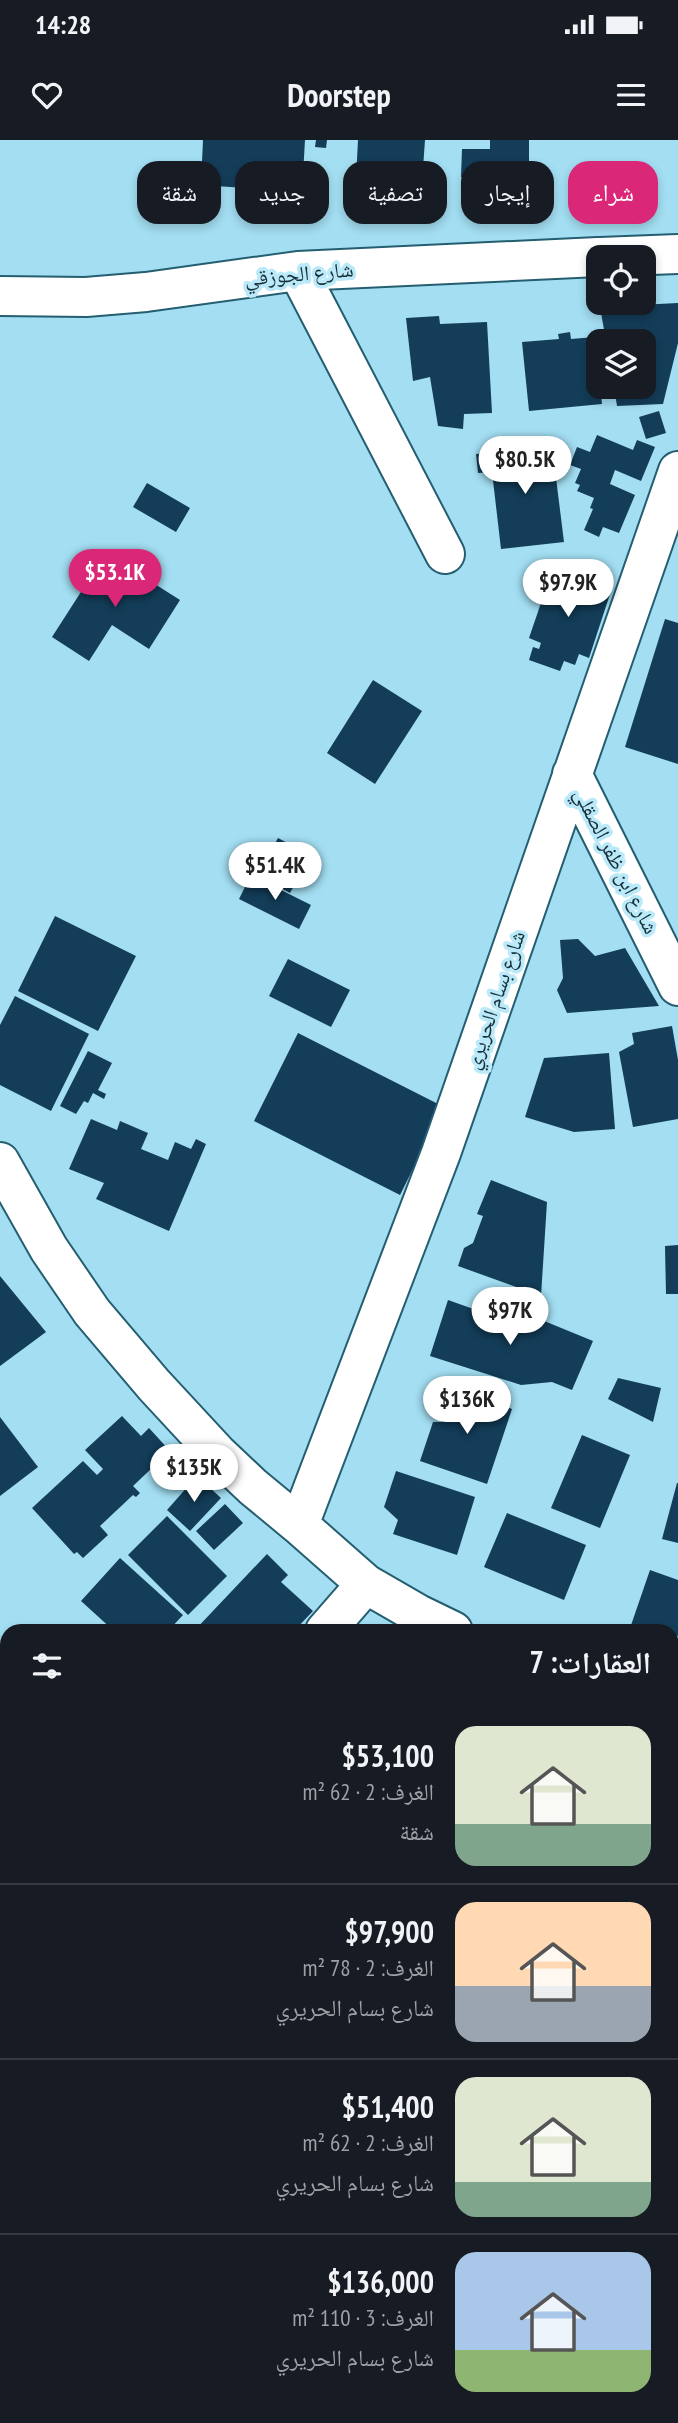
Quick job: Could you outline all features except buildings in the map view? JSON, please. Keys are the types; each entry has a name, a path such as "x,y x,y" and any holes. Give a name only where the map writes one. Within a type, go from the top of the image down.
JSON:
{"street":[{"name":"شارع الجوزقي","path":"656,255 678,254"},
{"name":"شارع الجوزقي","path":"0,296 86,297 146,292 298,271 586,258"},
{"path":"298,271 445,554"},
{"name":"شارع بسام الحريري","path":"299,1525 441,1153 678,471"},
{"name":"شارع ابن ظفر الصقلي","path":"572,774 678,986"},
{"path":"0,1162 49,1249 92,1312 153,1385 253,1487 366,1584 439,1624"},
{"path":"332,1624 366,1584"}]}
